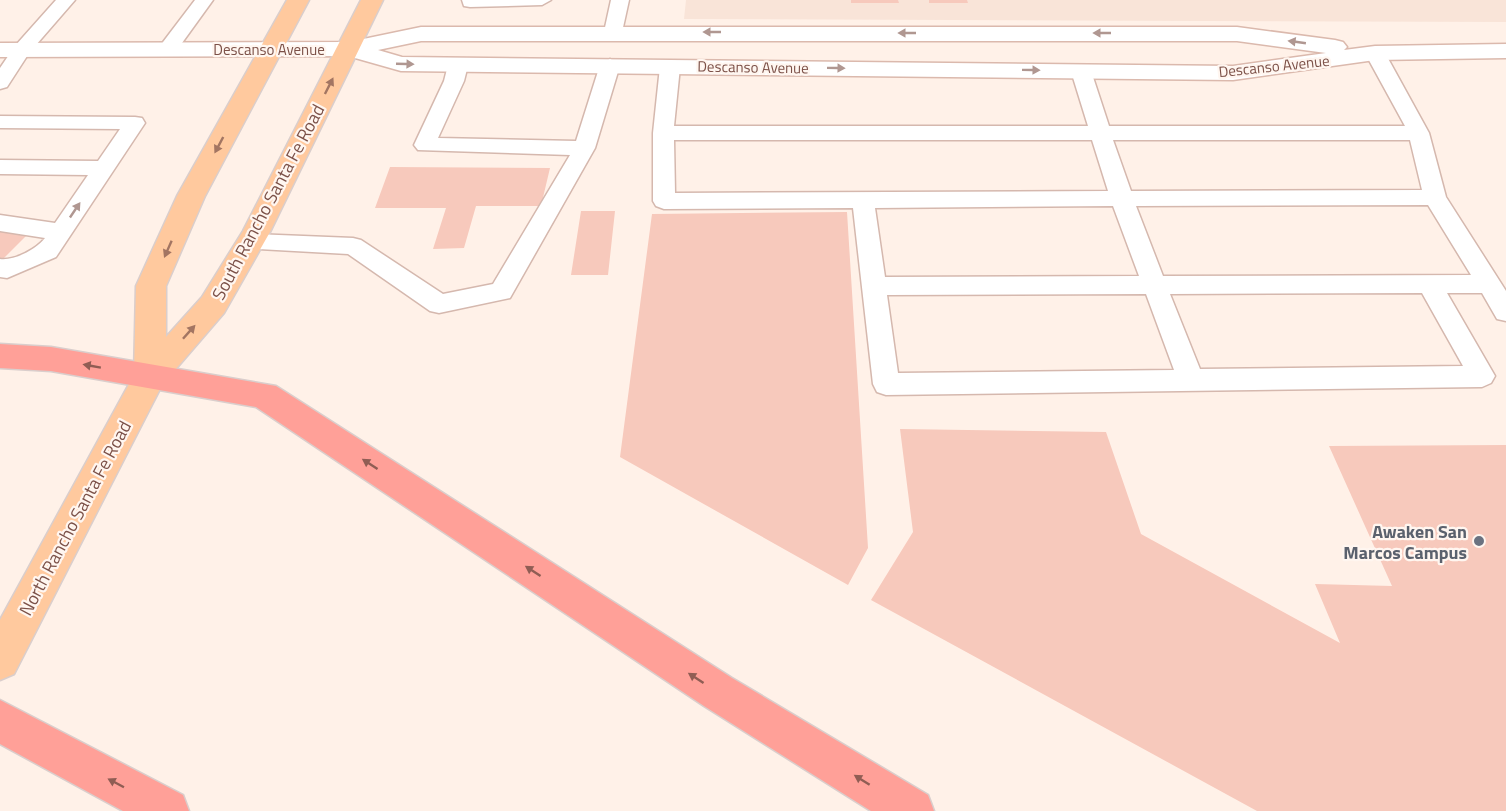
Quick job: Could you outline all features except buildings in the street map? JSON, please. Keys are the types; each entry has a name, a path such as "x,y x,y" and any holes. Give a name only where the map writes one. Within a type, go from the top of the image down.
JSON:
{"highway":[{"path":"0,356 51,359 264,395 718,692 912,811"},
{"path":"0,721 167,811"}],"main road":[{"path":"150,376 151,286 191,196 298,0"},
{"name":"South Rancho Santa Fe Road","path":"150,376 213,305 250,242 372,0"},
{"name":"North Rancho Santa Fe Road","path":"0,660 75,522 150,376"}],"street":[{"path":"349,49 421,34 613,32 1237,34 1375,53"},
{"name":"Descanso Avenue","path":"11,50 349,49 392,63 458,65 1233,73 1375,53 1506,51"}],"lane":[{"path":"0,83 11,50 66,0"},
{"path":"167,50 204,0"},
{"path":"471,0 470,2 542,0"},
{"path":"613,32 620,0"},
{"path":"1375,53 1419,133 1435,198 1506,312"},
{"path":"458,65 454,81 425,146 584,148"},
{"path":"250,242 353,246 439,304 501,292 584,148 610,65"},
{"path":"670,67 663,133 664,201 1435,198"},
{"path":"1081,71 1122,199 1191,381"},
{"path":"0,122 135,123 48,251 24,262 0,268"},
{"path":"663,133 1419,133"},
{"path":"0,167 104,168"},
{"path":"863,200 886,384 1482,376 1430,285"},
{"path":"0,223 60,232"},
{"path":"873,286 1489,284"}],"shaded area":[{"path":"686,0 1506,0 1506,22 684,19"}],"place":[{"name":"Awaken San Marcos Campus","path":"1479,541"}]}
